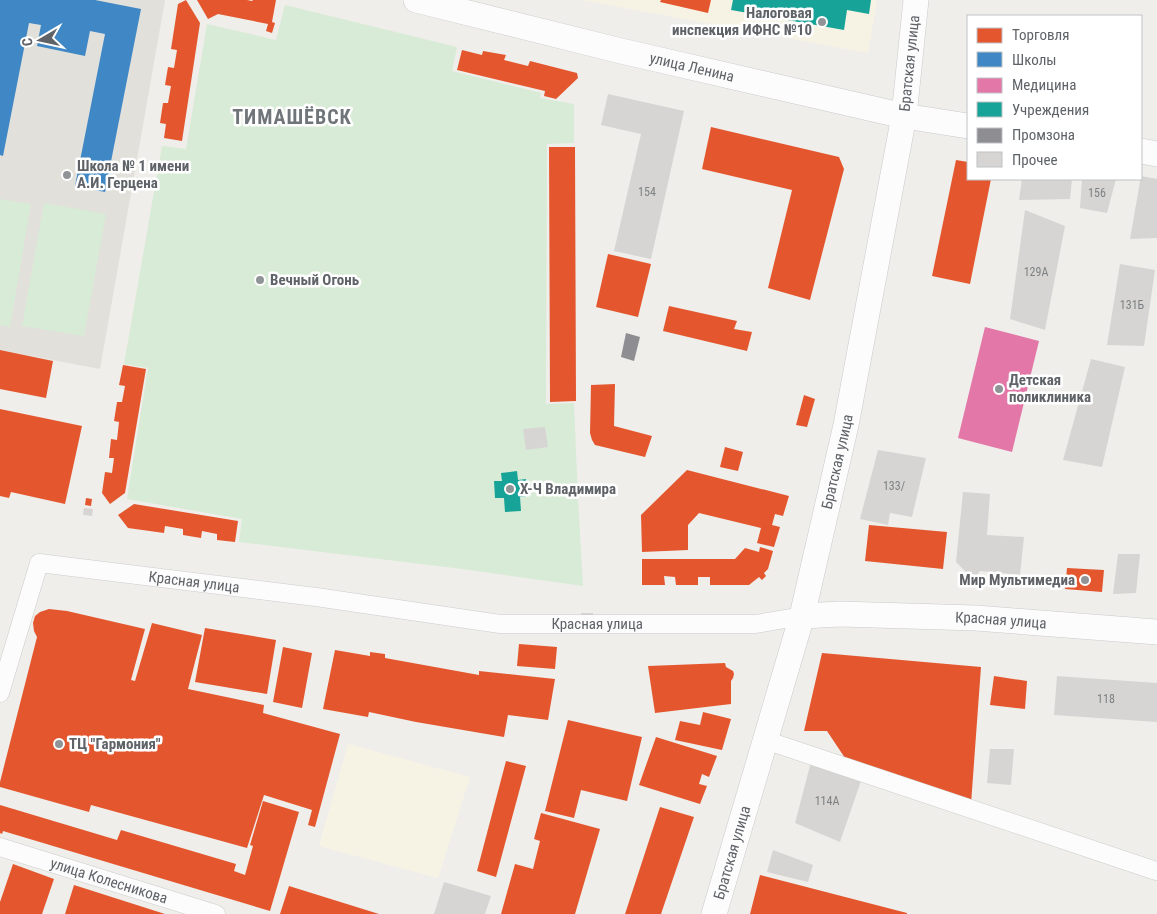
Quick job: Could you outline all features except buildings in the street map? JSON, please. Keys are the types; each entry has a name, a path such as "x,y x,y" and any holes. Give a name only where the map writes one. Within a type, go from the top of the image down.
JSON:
{"main road":[{"name":"улица Ленина","path":"416,0 617,50 904,116 967,126"},
{"name":"Братская улица","path":"714,914 802,616 846,425 904,116 916,0"},
{"path":"1142,152 1157,154"},
{"name":"Красная улица","path":"802,616 840,614 976,618 1157,632"}],"street":[{"name":"Красная улица","path":"0,693 39,563 316,598 500,624 756,624 802,616"},
{"path":"765,740 1156,871"},
{"name":"улица Колесникова","path":"0,847 216,914"}],"shaded area":[{"name":"Школа № 1 имени А.И. Герцена","path":"0,0 165,0 100,369 0,350"},
{"path":"582,0 877,0 868,53"},
{"path":"348,744 470,777 438,878 319,846"}],"green space":[{"path":"285,5 457,47 452,71 541,93 540,98 574,104 574,143 547,144 546,404 574,403 583,586 462,569 239,542 242,519 127,499 148,368 124,364 162,146 186,149 207,24 276,40"},
{"path":"0,199 31,204 10,327 0,325"},
{"path":"44,203 106,214 84,336 22,326"}],"place":[{"name":"Налоговая инспекция ИФНС №10","path":"822,22"},
{"name":"Школа № 1 имени А.И. Герцена","path":"67,175"},
{"name":"Вечный Огонь","path":"260,280"},
{"name":"Детская поликлиника","path":"999,389"},
{"name":"Х-Ч Владимира","path":"510,489"},
{"name":"Мир Мультимедиа","path":"1085,580"},
{"name":"ТЦ \"Гармония\"","path":"59,744"}],"district":[{"name":"ТИМАШЁВСК","path":"292,117"}]}
